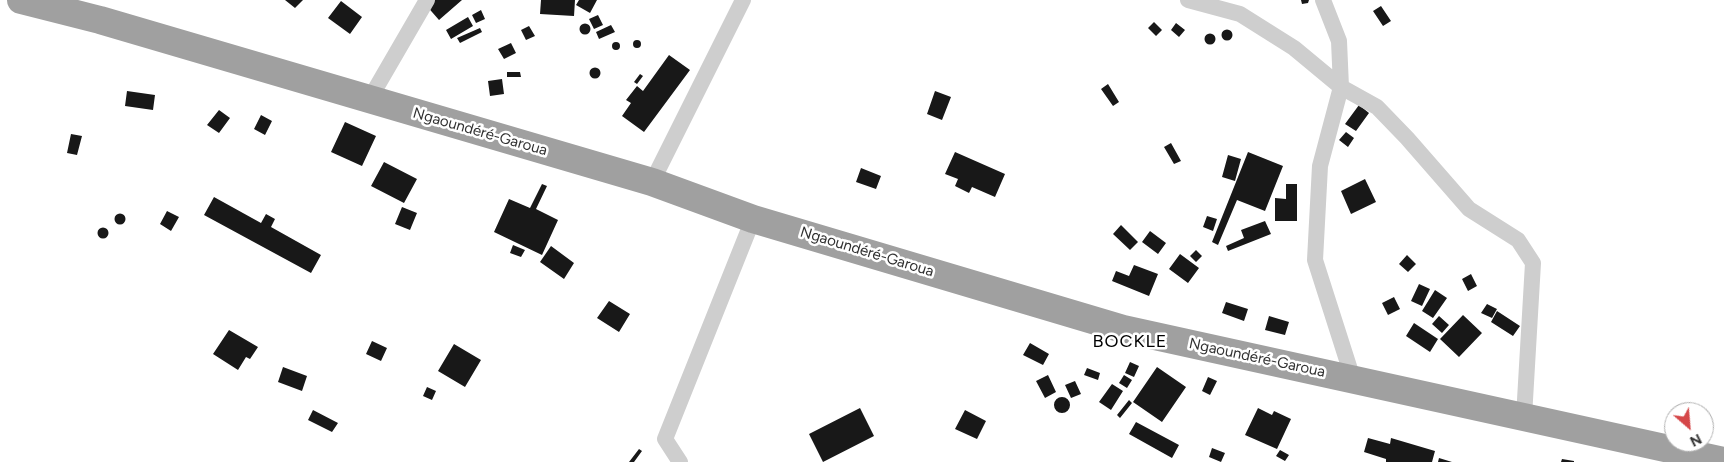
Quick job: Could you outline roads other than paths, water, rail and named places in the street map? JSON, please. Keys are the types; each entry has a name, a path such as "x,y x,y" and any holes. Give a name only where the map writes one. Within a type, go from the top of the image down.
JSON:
{"highway":[{"name":"Ngaoundéré-Garoua","path":"21,0 100,20 652,182 753,218 1123,329 1724,461"}],"street":[{"path":"369,100 426,0"},
{"path":"652,182 743,0"},
{"path":"1188,0 1240,14 1294,48 1341,87 1377,107 1407,138 1469,209 1518,240 1533,262 1524,417"},
{"path":"1322,0 1338,41 1341,87 1320,166 1315,260 1353,379"},
{"path":"680,462 665,439 753,218"}],"district":[{"name":"BOCKLE","path":"1130,342"}]}
